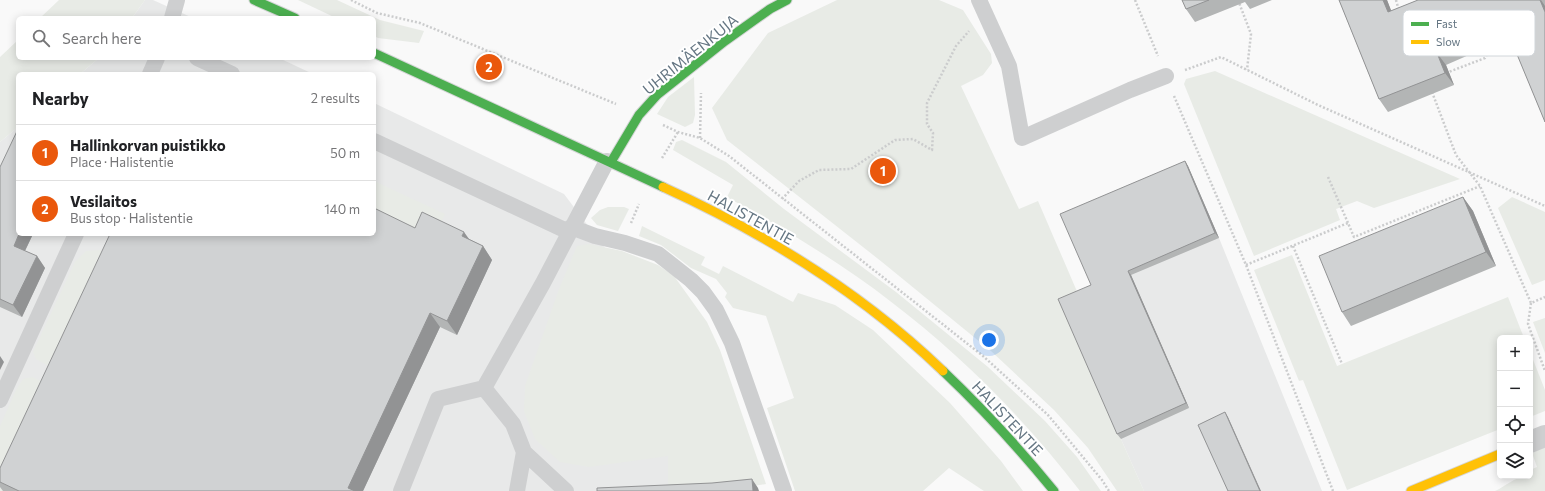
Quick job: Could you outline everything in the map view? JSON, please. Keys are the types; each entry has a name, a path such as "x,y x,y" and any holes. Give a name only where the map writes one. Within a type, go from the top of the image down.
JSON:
{"street":[{"path":"254,0 290,16"},
{"name":"UHRIMÄENKUJA","path":"609,162 639,115 657,95 725,41 770,9 787,0"},
{"name":"HALISTENTIE","path":"376,54 739,224 813,269 884,319 924,352 965,391 1017,446 1054,491"},
{"path":"1533,441 1545,436"},
{"path":"1411,491 1497,455"}],"lane":[{"path":"173,16 177,0"},
{"path":"979,0 1010,66 1022,138 1130,90 1166,76"},
{"path":"151,72 156,60"},
{"path":"201,60 228,72"},
{"path":"376,142 570,229 639,247 658,254 691,280 703,292 716,310 732,343 784,491"},
{"path":"401,491 438,399 484,388 543,283 570,229 609,162"},
{"path":"0,400 75,236"},
{"path":"484,388 513,424 524,452 566,491"},
{"path":"517,491 524,452"}],"path":[{"path":"351,0 377,13 420,23 617,105"},
{"path":"1135,0 1187,130 1246,265 1333,491"},
{"path":"1238,0 1251,34 1247,70"},
{"path":"1396,0 1401,17"},
{"path":"782,199 799,180 819,170 851,169 895,140 913,139 932,150 932,133 927,124 928,103 956,46 973,27 988,19"},
{"path":"489,67 495,54"},
{"path":"1442,75 1485,58 1486,56"},
{"path":"1166,76 1221,57 1318,105 1472,175 1545,206"},
{"path":"1430,89 1456,155 1480,186 1531,303 1528,324 1545,371"},
{"path":"659,124 678,132 700,138 729,156 983,356 1048,415 1102,480 1109,491"},
{"path":"662,160 678,132"},
{"path":"1328,177 1354,237 1480,186"},
{"path":"631,221 636,212"},
{"path":"1246,265 1348,223"},
{"path":"1293,246 1342,364"},
{"path":"1531,303 1545,297"}],"shaded area":[{"path":"59,0 145,0 133,16 42,16"},
{"path":"145,0 153,0 189,16 133,16"},
{"path":"298,0 337,0 371,16 332,16"},
{"path":"837,0 939,0 963,10 991,54 992,63 983,75 961,86 1019,209 1038,201 1079,296 1061,304 1144,491 1117,491 1088,448 1054,410 991,351 882,262 727,140 712,108 768,33"},
{"path":"376,18 424,31 419,43 376,37"},
{"path":"16,42 16,60 97,60 82,72 16,72 16,129 0,142 0,57"},
{"path":"97,60 283,60 309,72 82,72"},
{"path":"1215,71 1460,179 1374,208 1357,201 1336,209 1340,220 1254,256 1184,84 1186,79"},
{"path":"694,77 695,115 693,123 685,127 657,114 668,97"},
{"path":"376,104 564,194 670,334 718,491 0,491 0,142 16,129 16,236 376,236"},
{"path":"682,140 726,162 784,209 896,292 988,367 1045,421 1077,457 1101,491 1080,491 1038,439 967,366 942,343 871,286 790,233 727,197 733,185 673,150 676,142"},
{"path":"1186,162 1219,238 1322,491 1144,491 1061,304 1094,290 1061,215"},
{"path":"376,182 445,214 438,229 425,242 376,219"},
{"path":"1512,197 1545,212 1545,280 1532,285 1498,208"},
{"path":"608,207 624,207 629,209 618,231 597,225 591,218 600,210"},
{"path":"642,226 705,257 701,265 719,274 723,266 793,302 798,293 835,305 873,330 950,403 1001,461 1023,491 984,491 949,468 923,491 795,491 767,408 794,398 766,316 733,308 725,297 727,293 716,279 691,268 661,245 639,236"},
{"path":"589,244 622,251 658,265 674,276 707,322 720,350 766,484 723,491 668,491 668,456 589,467 560,462 535,439 524,411 525,386 559,289 577,246"},
{"path":"100,250 115,257 61,373 36,359 33,352 75,262 86,251"},
{"path":"1292,255 1337,366 1508,297 1523,335 1497,335 1497,430 1347,490 1303,380 1299,381 1254,270"},
{"path":"1545,318 1545,353 1533,322"},
{"path":"1533,360 1545,390 1545,411 1533,416"},
{"path":"32,377 54,387 6,491 0,491 0,426 16,390 23,379"},
{"path":"1545,447 1545,491 1495,491 1516,479 1533,479 1533,469 1537,467 1533,453"}],"building":[{"path":"1182,0 1209,0 1186,9"},
{"path":"1339,0 1383,0 1388,12 1418,0 1540,0 1545,12 1545,122 1518,56 1535,56 1535,10 1403,10 1403,56 1438,56 1445,73 1379,99"},
{"path":"16,133 16,236 18,236 14,246 37,256 13,305 0,299 0,167"},
{"path":"1185,161 1215,233 1128,271 1186,403 1117,434 1058,299 1091,285 1060,214"},
{"path":"1463,197 1486,252 1342,312 1319,256"},
{"path":"376,209 415,228 422,212 464,232 462,236 483,246 447,321 430,313 348,488 355,491 19,491 0,482 0,468 109,236 376,236"},
{"path":"1225,412 1260,491 1228,491 1198,425"},
{"path":"752,479 753,491 597,491 597,488 712,483"}],"traffic: fast":[{"path":"254,0 290,16"},
{"path":"611,162 639,115 657,95 725,41 770,9 787,0"},
{"path":"376,54 663,187"},
{"path":"943,371 1028,459 1054,491"}],"traffic: slow":[{"path":"663,187 738,224 811,267 880,316 943,371"},
{"path":"1411,491 1497,455"}],"place":[{"name":"Vesilaitos","path":"489,67"},
{"name":"Hallinkorvan puistikko","path":"883,171"}]}
